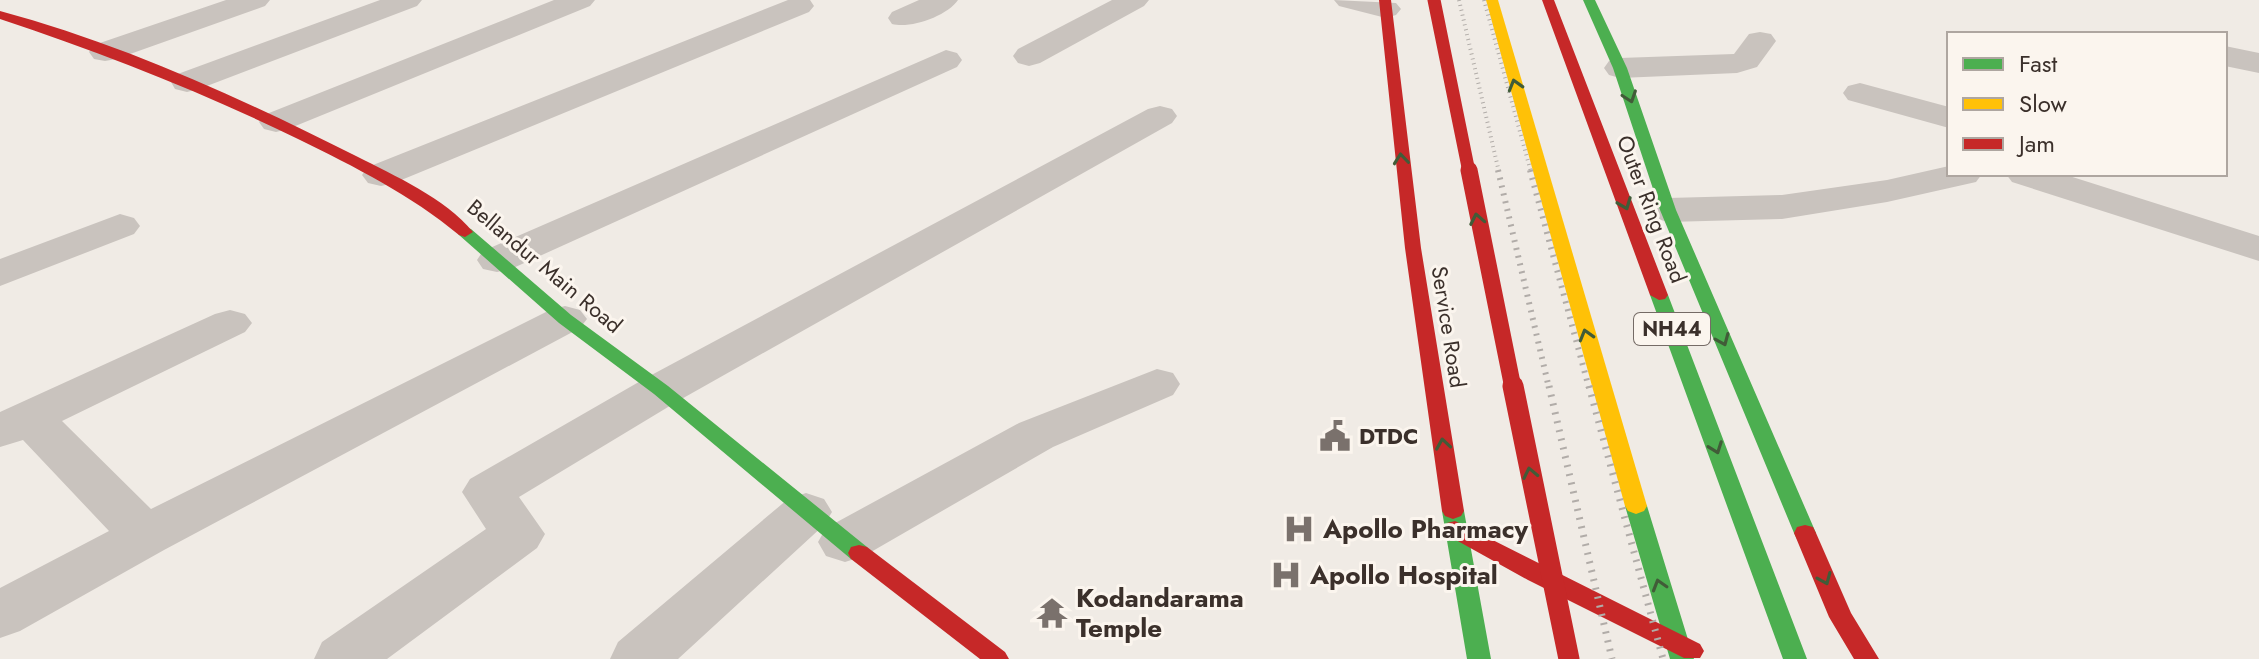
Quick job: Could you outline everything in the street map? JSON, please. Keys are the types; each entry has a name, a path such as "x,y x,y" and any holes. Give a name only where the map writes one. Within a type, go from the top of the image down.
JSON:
{"main road":[{"path":"1434,0 1569,659"},
{"path":"1492,0 1635,506 1680,651"},
{"name":"Outer Ring Road","path":"1548,0 1795,659"},
{"path":"1589,0 1620,68 1668,210 1841,617 1867,659"},
{"name":"Service Road","path":"1385,4 1406,202 1455,529 1479,659"},
{"name":"Bellandur Main Road","path":"0,15 187,82 276,122 435,206 565,319 661,390 826,527 997,659"},
{"path":"1455,529 1680,651 1708,659"}],"street":[{"path":"105,52 255,0"},
{"path":"187,82 407,0"},
{"path":"276,122 580,0"},
{"path":"903,18 943,0"},
{"path":"1029,56 1134,0"},
{"path":"1349,0 1385,4"},
{"path":"381,175 799,6"},
{"path":"1620,68 1737,63 1746,60 1760,41"},
{"path":"2227,56 2259,63"},
{"path":"497,260 946,60"},
{"path":"1860,93 1947,117"},
{"path":"343,659 518,534 488,492 661,390 1160,116"},
{"path":"1668,210 1782,207 1887,191 1954,176"},
{"path":"2031,176 2259,249"},
{"path":"0,274 120,226"},
{"path":"0,615 145,536 565,319"},
{"path":"145,536 15,424 230,323"},
{"path":"639,659 826,527 1157,384"}],"railway":[{"path":"1459,0 1499,172"},
{"path":"1484,0 1531,172"},
{"path":"1498,170 1549,388"},
{"path":"1530,170 1589,388"},
{"path":"1549,386 1612,659"},
{"path":"1589,386 1663,659"}],"traffic: fast":[{"path":"1589,0 1620,68 1668,210 1805,533"},
{"path":"465,232 565,319 661,390 859,553"},
{"path":"1659,295 1795,659"},
{"path":"1636,506 1682,659"},
{"path":"1453,511 1479,659"}],"traffic: slow":[{"path":"1492,0 1636,506"}],"traffic: jam":[{"path":"1385,0 1413,248 1453,511"},
{"path":"1434,0 1569,659"},
{"path":"1548,0 1659,295"},
{"path":"0,15 165,74 285,127 398,184 465,232"},
{"path":"1455,529 1536,574 1692,651"},
{"path":"1805,533 1841,617 1867,659"},
{"path":"859,553 997,659"}],"place":[{"name":"DTDC","path":"1335,436"},
{"name":"Apollo Pharmacy","path":"1299,529"},
{"name":"Apollo Hospital","path":"1286,575"},
{"name":"Kodandarama Temple","path":"1052,613"}]}
